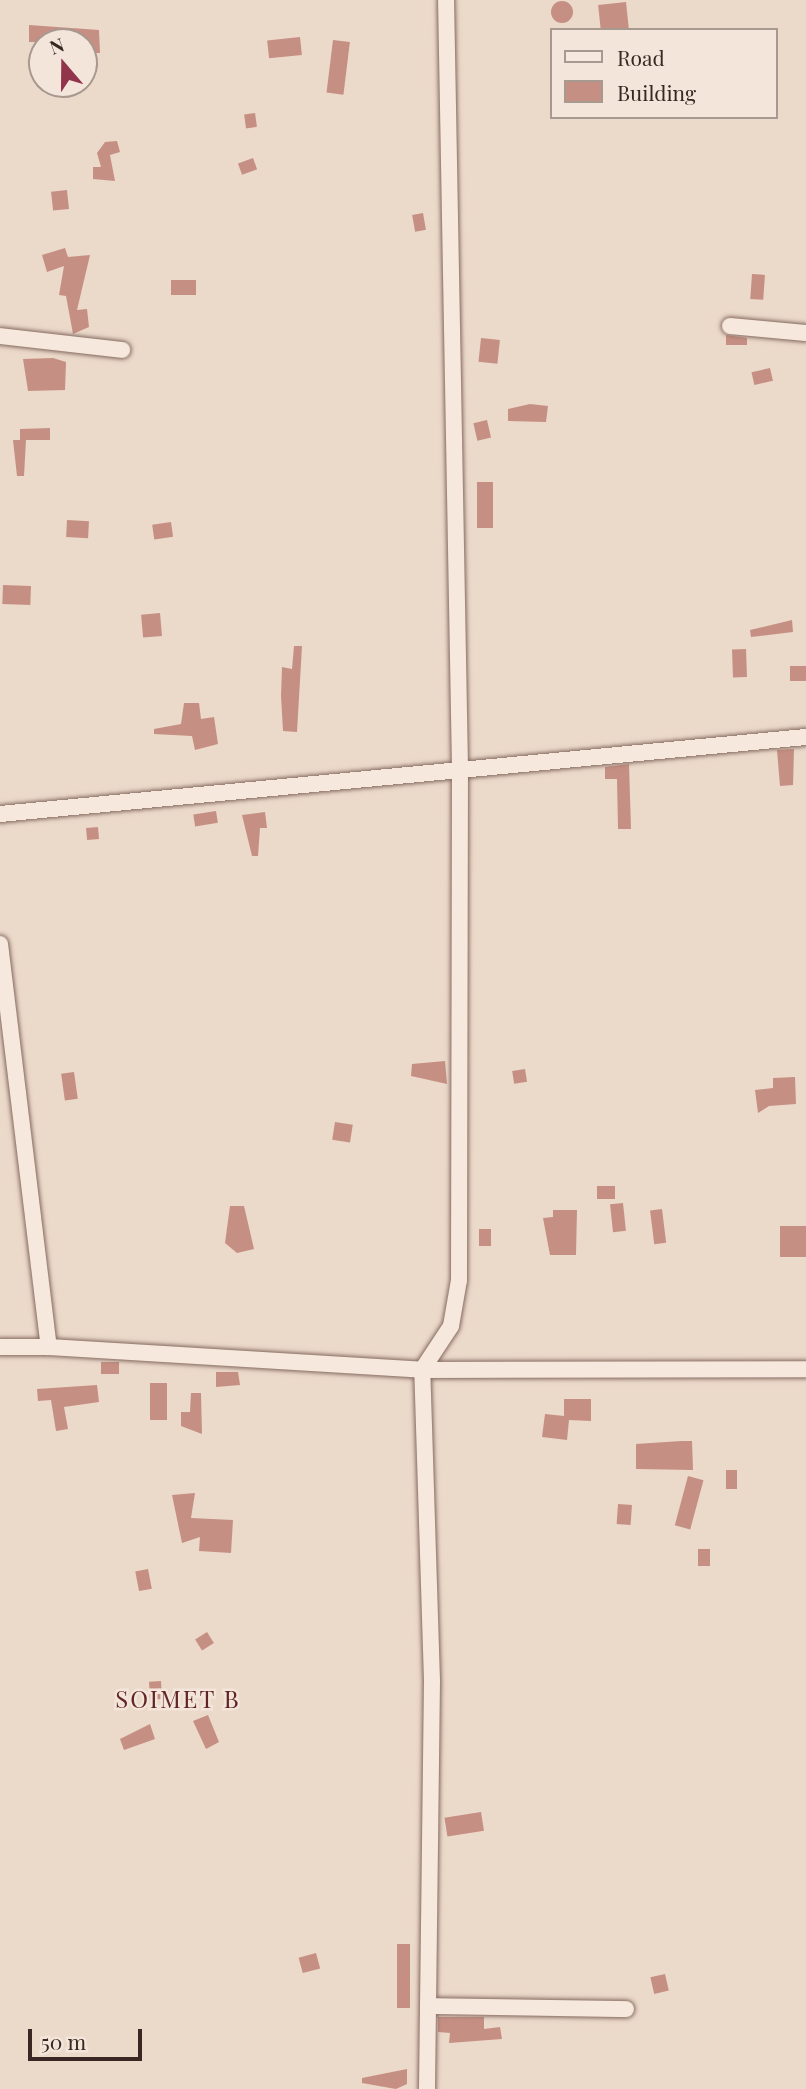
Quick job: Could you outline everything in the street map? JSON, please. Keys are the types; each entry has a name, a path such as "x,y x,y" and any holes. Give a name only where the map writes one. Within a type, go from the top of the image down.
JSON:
{"street":[{"path":"427,2089 432,1681 422,1370 451,1326 459,1280 460,768 446,0"},
{"path":"730,326 806,333"},
{"path":"0,336 121,350"},
{"path":"0,814 806,737"},
{"path":"0,944 50,1347"},
{"path":"0,1347 50,1347 422,1370 806,1369"},
{"path":"428,2006 626,2009"}],"building":[{"path":"562,1 570,4 573,12 570,20 562,23 554,20 551,12 554,4"},
{"path":"626,2 629,28 601,28 598,5"},
{"path":"29,25 71,28 29,28"},
{"path":"98,30 99,30 98,53"},
{"path":"300,37 302,55 269,58 267,40"},
{"path":"333,40 350,42 343,95 327,93"},
{"path":"255,113 257,127 246,128 244,115"},
{"path":"117,141 120,152 110,155 115,181 93,179 93,167 101,167 97,153 105,142"},
{"path":"253,158 257,169 242,175 238,163"},
{"path":"67,190 69,209 53,211 51,192"},
{"path":"423,213 426,230 415,232 412,215"},
{"path":"65,248 68,257 90,255 77,310 87,309 89,327 73,334 66,296 59,295 64,266 47,272 42,255"},
{"path":"752,274 765,275 763,300 750,299"},
{"path":"171,280 196,280 196,295 171,295"},
{"path":"726,335 747,338 747,345 726,345"},
{"path":"481,338 500,340 497,364 478,362"},
{"path":"53,358 66,362 65,390 28,391 23,359"},
{"path":"770,368 773,381 754,385 751,372"},
{"path":"530,404 548,406 546,422 508,421 508,409"},
{"path":"487,420 491,438 477,441 473,423"},
{"path":"50,428 50,440 26,440 24,476 17,476 13,440 20,440 20,429"},
{"path":"477,482 493,482 493,528 477,528"},
{"path":"67,520 89,521 88,538 66,537"},
{"path":"171,522 173,537 154,539 152,525"},
{"path":"3,585 31,586 30,605 2,604"},
{"path":"160,613 162,636 143,638 141,615"},
{"path":"792,620 793,632 751,637 750,630"},
{"path":"294,646 302,646 297,732 283,731 281,696 282,667 292,669"},
{"path":"732,649 746,649 747,677 733,677"},
{"path":"790,666 806,666 806,681 790,681"},
{"path":"184,703 199,703 201,719 214,717 218,744 195,750 192,736 154,734 154,729 181,724"},
{"path":"794,749 793,785 780,786 777,750"},
{"path":"629,764 631,829 618,829 617,779 605,779 605,767"},
{"path":"216,811 218,823 195,826 193,815"},
{"path":"265,812 267,828 260,828 258,856 252,856 242,815"},
{"path":"98,827 99,839 87,840 86,828"},
{"path":"445,1061 447,1084 411,1076 412,1064"},
{"path":"525,1069 527,1082 514,1084 512,1071"},
{"path":"74,1072 78,1099 65,1101 61,1074"},
{"path":"795,1077 796,1104 769,1106 758,1113 755,1090 773,1088 773,1078"},
{"path":"335,1122 353,1125 350,1143 332,1140"},
{"path":"597,1186 615,1186 615,1199 597,1199"},
{"path":"623,1203 626,1231 613,1232 610,1204"},
{"path":"230,1206 244,1206 254,1249 237,1253 225,1243"},
{"path":"662,1209 666,1243 654,1244 650,1210"},
{"path":"553,1210 577,1210 576,1255 550,1255 543,1218 553,1217"},
{"path":"780,1226 806,1226 806,1257 780,1257"},
{"path":"479,1229 491,1229 491,1246 479,1246"},
{"path":"101,1362 119,1362 119,1374 101,1374"},
{"path":"216,1372 238,1372 240,1385 216,1387"},
{"path":"150,1383 167,1383 167,1420 150,1420"},
{"path":"97,1385 99,1402 64,1407 68,1429 56,1431 51,1400 38,1401 37,1389"},
{"path":"191,1393 201,1393 202,1434 181,1426 181,1412 190,1412"},
{"path":"564,1399 591,1399 591,1421 569,1420 567,1440 542,1437 545,1414 564,1416"},
{"path":"692,1441 693,1470 636,1469 636,1444"},
{"path":"726,1470 737,1470 737,1489 726,1489"},
{"path":"688,1476 703,1480 690,1529 675,1525"},
{"path":"195,1493 191,1518 233,1520 231,1553 199,1551 200,1537 182,1543 172,1495"},
{"path":"618,1504 632,1505 631,1525 617,1524"},
{"path":"698,1549 710,1549 710,1566 698,1566"},
{"path":"148,1569 152,1589 139,1591 135,1571"},
{"path":"207,1632 214,1643 202,1650 195,1639"},
{"path":"161,1681 162,1699 150,1700 149,1682"},
{"path":"208,1715 219,1742 206,1749 193,1721"},
{"path":"150,1724 155,1739 124,1750 120,1739"},
{"path":"481,1812 484,1831 447,1837 444,1818"},
{"path":"397,1944 410,1944 410,2008 397,2008"},
{"path":"316,1953 320,1968 303,1973 299,1958"},
{"path":"665,1974 669,1991 654,1994 650,1977"},
{"path":"438,2017 484,2017 484,2029 500,2027 502,2039 449,2043 450,2033 438,2032"},
{"path":"407,2069 407,2084 396,2089 362,2083 362,2078"}],"district":[{"name":"SOIMET B","path":"178,1699"}]}
